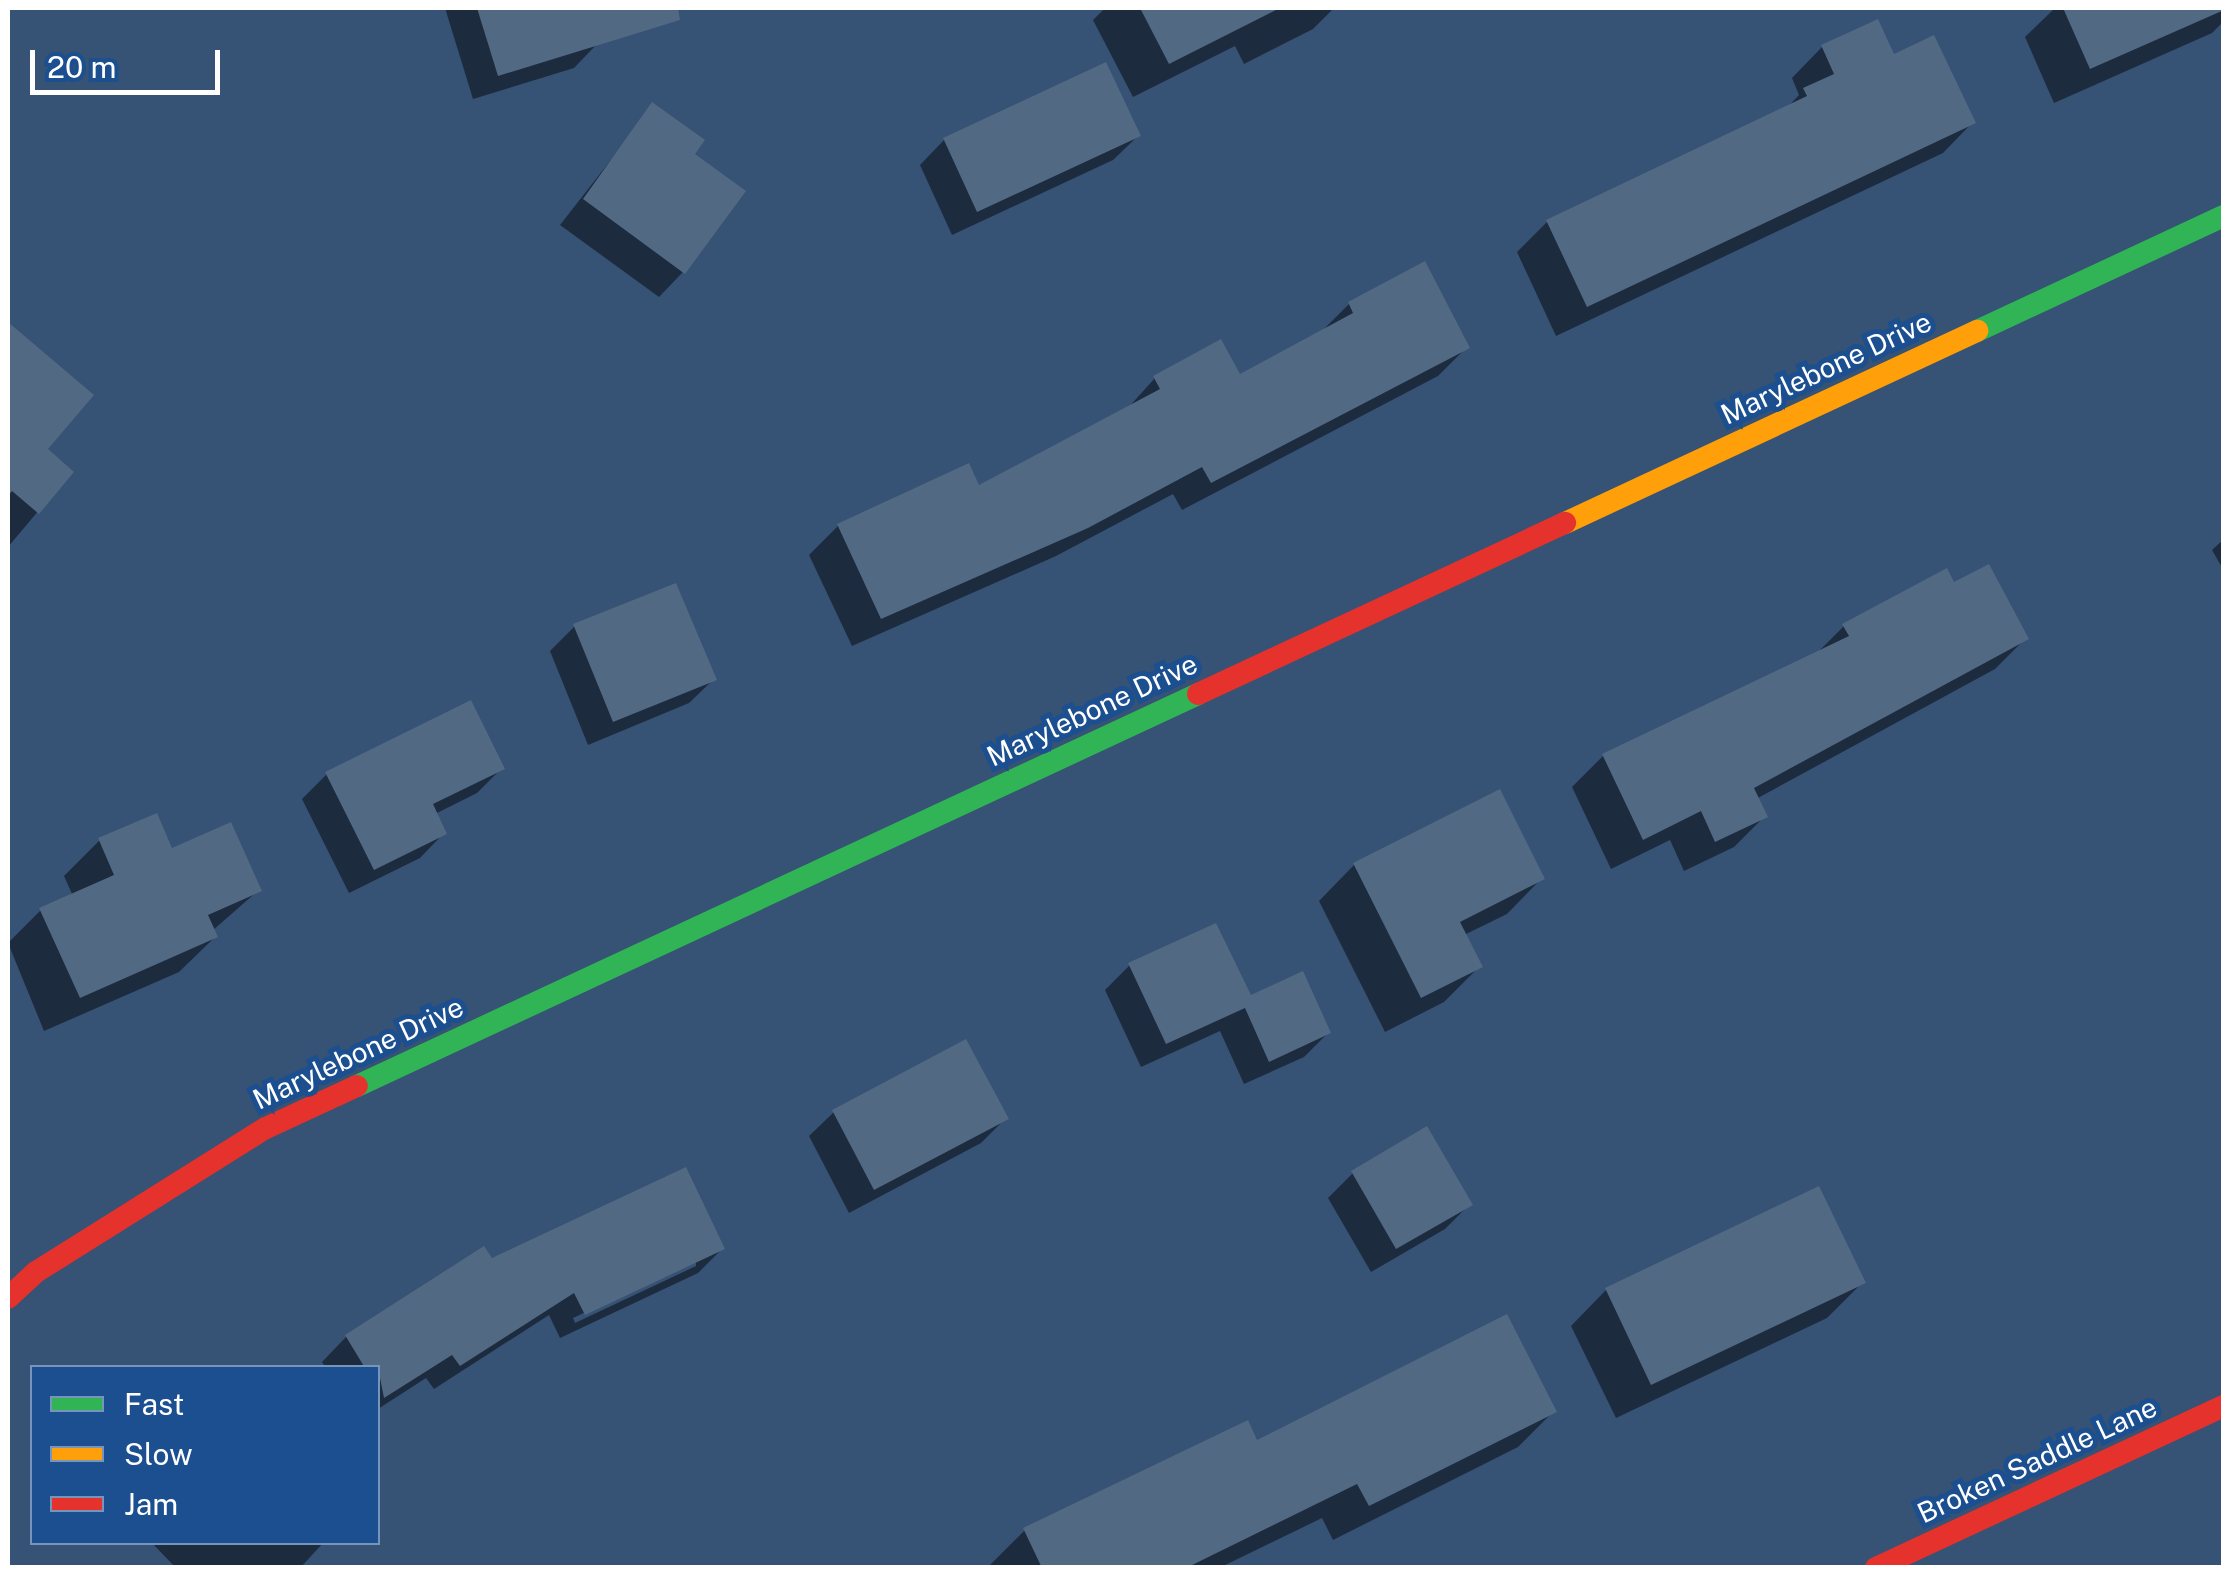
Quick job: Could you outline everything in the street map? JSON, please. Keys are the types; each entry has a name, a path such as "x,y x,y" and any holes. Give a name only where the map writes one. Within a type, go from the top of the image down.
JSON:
{"street":[{"name":"Marylebone Drive","path":"8,1298 36,1272 266,1128 2224,216"},
{"name":"Broken Saddle Lane","path":"1876,1568 2224,1406"}],"building":[{"path":"477,8 678,8 680,20 498,76"},
{"path":"1140,8 1280,8 1169,64"},
{"path":"2063,8 2224,8 2224,10 2090,69"},
{"path":"1878,19 1894,54 1934,35 1976,123 1587,307 1546,220 1807,96 1803,88 1834,74 1821,45"},
{"path":"1106,62 1141,136 977,212 943,138"},
{"path":"652,102 705,140 695,154 746,191 685,274 583,199"},
{"path":"1425,261 1470,348 1211,483 1202,467 1088,528 881,619 837,524 969,463 979,485 1160,389 1153,376 1221,339 1240,374 1353,313 1348,302"},
{"path":"8,322 94,395 48,449 74,472 39,514 12,491 8,496"},
{"path":"1989,564 2029,639 1754,788 1768,817 1715,842 1701,811 1643,840 1602,754 1849,636 1842,624 1947,568 1954,582"},
{"path":"676,583 717,680 613,722 573,624"},
{"path":"471,700 505,769 433,804 447,834 374,870 325,772"},
{"path":"1500,789 1545,879 1460,922 1483,967 1421,998 1353,863"},
{"path":"157,813 172,848 231,822 262,891 208,915 218,937 80,998 39,908 114,875 98,838"},
{"path":"1216,923 1251,995 1303,971 1331,1033 1269,1062 1245,1008 1166,1044 1128,963"},
{"path":"966,1039 1009,1119 874,1190 832,1110"},
{"path":"1427,1126 1473,1205 1396,1249 1351,1171"},
{"path":"686,1167 725,1249 585,1315 574,1293 460,1366 452,1355 384,1398 380,1365 363,1365 345,1335 484,1246 492,1258"},
{"path":"1819,1186 1866,1283 1651,1385 1605,1288"},
{"path":"1507,1314 1557,1412 1369,1506 1357,1484 1186,1568 1042,1568 1023,1528 1248,1420 1257,1440"}],"traffic: fast":[{"path":"1977,331 2224,216"},
{"path":"357,1086 1198,694"}],"traffic: slow":[{"path":"1565,523 1977,331"}],"traffic: jam":[{"path":"1198,694 1565,523"},
{"path":"8,1298 36,1272 266,1128 357,1086"},
{"path":"1876,1568 2224,1406"}]}
